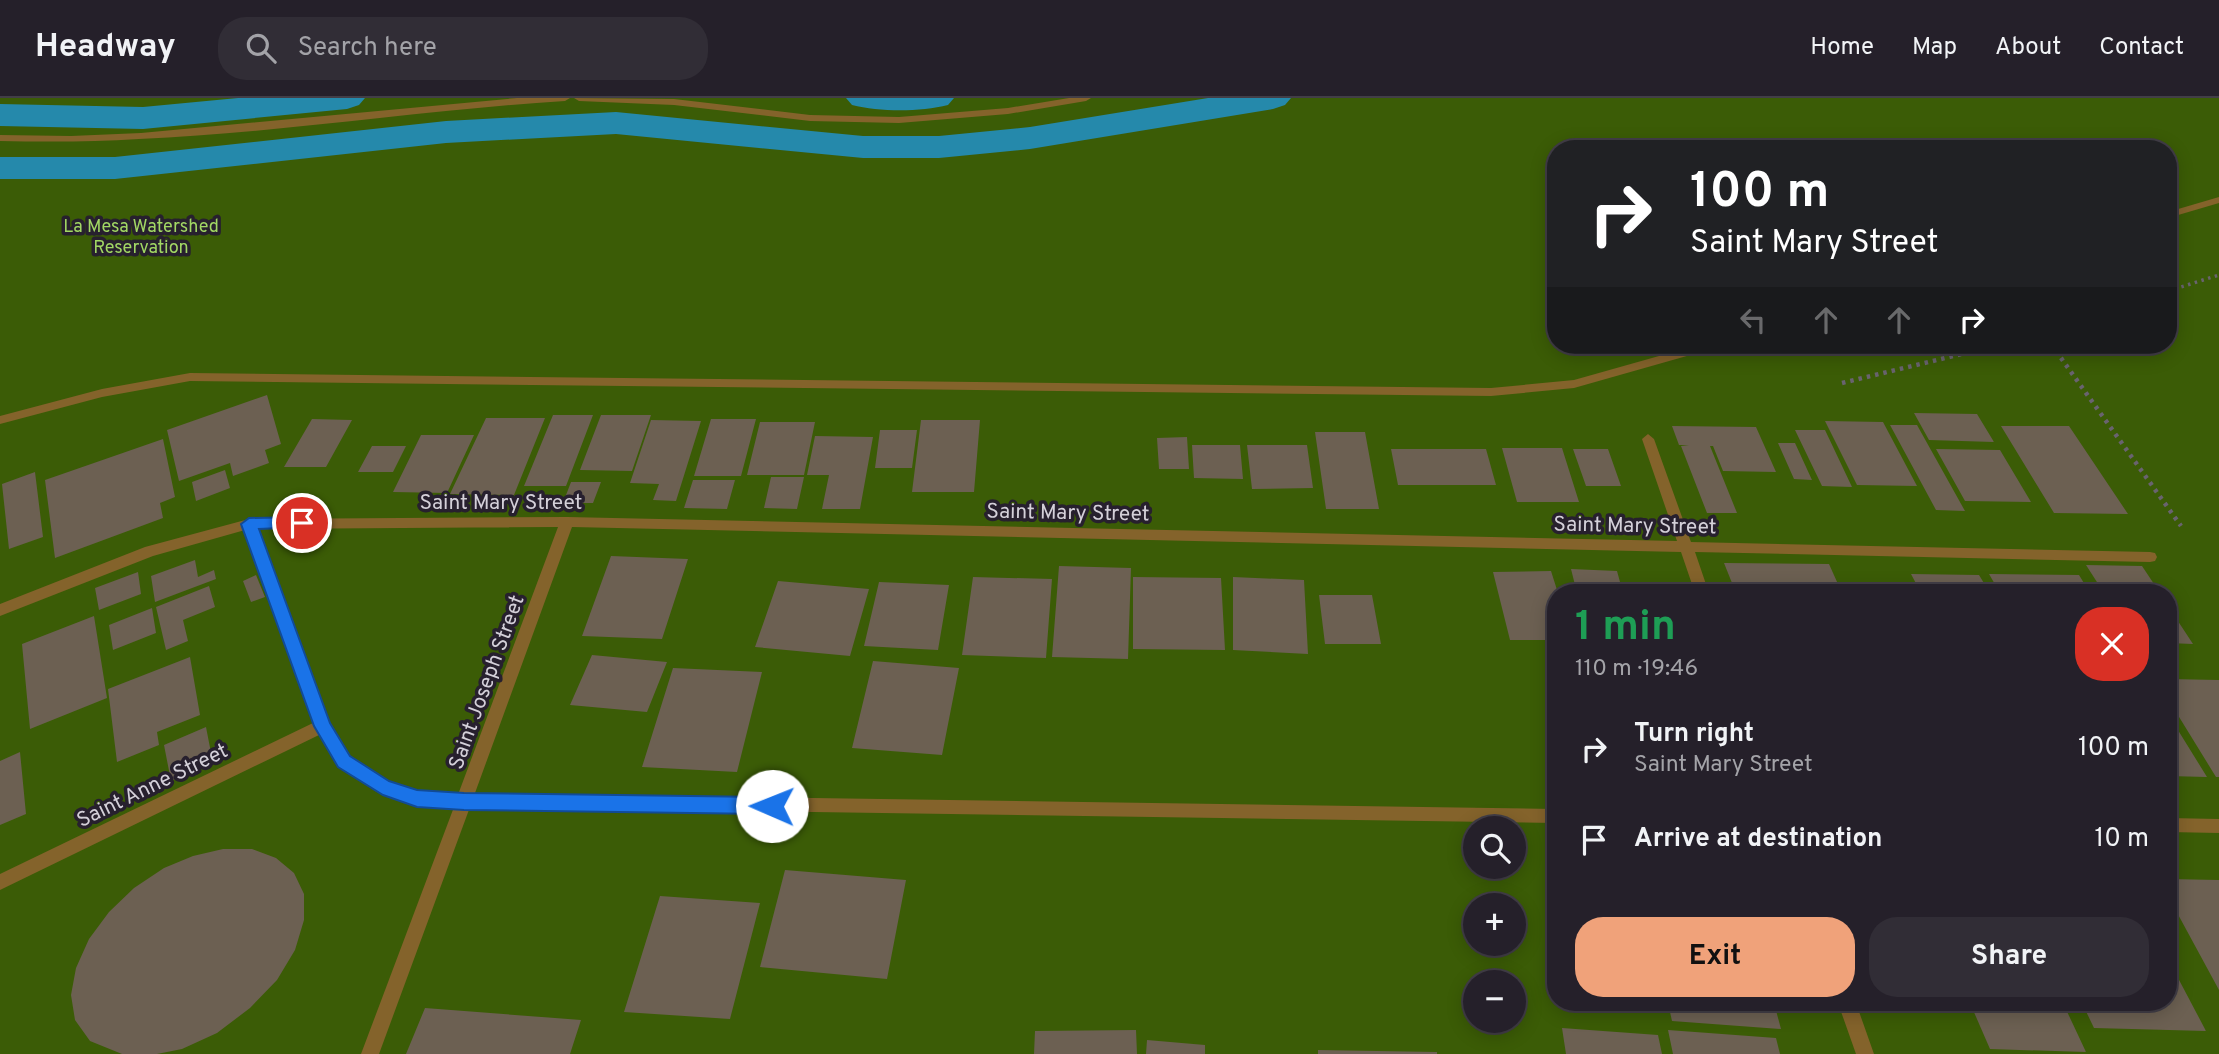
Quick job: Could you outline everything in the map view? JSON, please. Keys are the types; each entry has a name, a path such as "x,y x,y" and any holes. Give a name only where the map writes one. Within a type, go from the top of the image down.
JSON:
{"street":[{"path":"0,138 62,141 154,136 482,102 565,98"},
{"path":"579,98 674,102 810,118 899,120 1008,111 1086,98"},
{"path":"2177,212 2219,200"},
{"path":"0,420 102,393 190,377 1491,392 1574,384 1679,354"},
{"path":"1648,439 1699,584"},
{"name":"Saint Mary Street","path":"0,610 149,551 249,524 567,522 2150,557"},
{"name":"Saint Joseph Street","path":"370,1054 567,522"},
{"path":"249,524 322,726 344,761 383,787 417,799 1547,816"},
{"name":"Saint Anne Street","path":"0,882 322,726"},
{"path":"2177,825 2219,826"},
{"path":"1850,1011 1865,1054"}],"path":[{"path":"2177,289 2219,275"},
{"path":"1842,383 1962,354"},
{"path":"2058,354 2180,526"}],"green space":[{"name":"La Mesa Watershed Reservation","path":"0,98 2219,98 2219,1054 0,1054"}],"building":[{"path":"267,395 281,444 265,450 269,463 233,476 230,463 179,481 167,430"},
{"path":"1914,413 1977,414 1994,442 1929,440"},
{"path":"553,415 593,415 566,486 524,486"},
{"path":"601,415 651,415 632,471 580,470"},
{"path":"486,418 545,418 514,495 450,494"},
{"path":"312,419 352,420 326,467 284,467"},
{"path":"711,419 756,419 741,476 694,476"},
{"path":"651,420 701,421 676,501 653,500 659,484 630,483"},
{"path":"921,420 980,420 974,492 912,492"},
{"path":"1825,421 1883,422 1917,486 1857,485"},
{"path":"760,422 815,422 804,475 747,475"},
{"path":"1890,425 1917,425 1965,511 1936,510"},
{"path":"1672,426 1756,427 1776,472 1723,471 1713,446 1710,446 1737,513 1707,513 1681,446 1689,445 1679,445"},
{"path":"2001,426 2069,426 2128,514 2054,513"},
{"path":"880,430 917,430 912,468 875,468"},
{"path":"1795,430 1825,430 1852,487 1822,486"},
{"path":"1315,432 1365,432 1379,509 1326,509"},
{"path":"421,435 474,435 447,493 393,492"},
{"path":"815,436 873,437 860,509 822,509 829,475 807,475"},
{"path":"1187,437 1189,469 1159,469 1157,438"},
{"path":"163,439 175,497 160,503 163,518 55,558 45,480"},
{"path":"1778,443 1795,443 1812,480 1794,479"},
{"path":"1192,445 1240,445 1243,479 1194,478"},
{"path":"1247,445 1307,445 1313,488 1252,489"},
{"path":"372,446 406,446 393,472 358,472"},
{"path":"1502,448 1562,448 1579,502 1517,502"},
{"path":"1391,449 1486,449 1496,485 1398,485"},
{"path":"1573,449 1608,449 1621,486 1586,486"},
{"path":"1936,449 2000,450 2031,502 1965,501"},
{"path":"225,470 230,488 196,501 192,482"},
{"path":"35,472 43,537 9,549 2,484"},
{"path":"771,477 804,477 797,509 764,508"},
{"path":"693,480 735,480 727,509 684,508"},
{"path":"571,482 601,482 593,503 563,503"},
{"path":"611,556 688,559 662,639 582,636"},
{"path":"195,560 198,577 214,570 216,579 155,602 151,576"},
{"path":"1724,563 1829,564 1838,584 1732,584"},
{"path":"2086,565 2142,566 2154,584 2098,584"},
{"path":"1059,566 1131,568 1128,659 1052,657"},
{"path":"1571,569 1617,571 1621,584 1575,584"},
{"path":"1551,571 1555,584 1547,584 1547,640 1510,640 1493,572"},
{"path":"138,572 141,594 99,610 95,588"},
{"path":"1911,574 1979,575 1984,584 1916,584"},
{"path":"1989,574 2079,575 2084,584 1995,584"},
{"path":"256,575 265,597 251,602 243,581"},
{"path":"973,577 1052,579 1046,658 962,655"},
{"path":"1133,577 1221,578 1225,650 1133,649"},
{"path":"1233,577 1304,580 1308,654 1233,650"},
{"path":"778,581 869,589 850,656 755,647"},
{"path":"879,582 949,585 938,650 864,646"},
{"path":"209,586 215,607 183,620 188,641 166,650 156,607"},
{"path":"1319,595 1372,595 1381,644 1325,644"},
{"path":"152,608 156,633 113,650 109,625"},
{"path":"94,616 107,698 30,729 22,644"},
{"path":"2177,620 2193,644 2177,643"},
{"path":"592,655 667,662 647,712 570,705"},
{"path":"190,657 200,715 157,732 159,745 117,762 108,689"},
{"path":"873,661 959,668 942,755 852,748"},
{"path":"673,668 762,672 737,772 642,767"},
{"path":"2177,679 2219,680 2219,777 2216,777 2177,714"},
{"path":"206,727 213,763 171,781 164,745"},
{"path":"2177,729 2207,777 2177,776"},
{"path":"20,752 26,814 0,825 0,761"},
{"path":"223,849 252,849 276,858 294,873 304,894 304,920 295,950 277,980 250,1008 217,1033 182,1049 157,1054 122,1054 90,1041 75,1020 71,995 76,968 89,939 109,912 134,888 164,868 193,856"},
{"path":"785,870 906,880 887,979 760,967"},
{"path":"2177,879 2219,880 2219,990 2177,913"},
{"path":"660,896 760,903 730,1019 624,1012"},
{"path":"2177,976 2206,1031 2094,1028 2086,1011 2177,1011"},
{"path":"425,1008 581,1020 570,1054 406,1054"},
{"path":"1670,1011 1776,1011 1781,1029 1672,1021"},
{"path":"1973,1011 2067,1011 2086,1052 1990,1049"},
{"path":"1562,1028 1658,1035 1662,1054 1566,1054"},
{"path":"1136,1030 1137,1054 1034,1054 1035,1031"},
{"path":"1668,1030 1776,1038 1780,1054 1673,1054"},
{"path":"1147,1040 1205,1045 1205,1054 1146,1054"},
{"path":"1318,1050 1437,1052 1437,1054 1318,1054"}],"waterway":[{"path":"0,115 143,118 347,98"},
{"path":"864,98 936,98"},
{"path":"0,168 115,168 446,132 616,123 863,147 939,147 1030,138 1273,98"}],"route":[{"path":"302,523 249,524 322,726 344,761 383,787 417,799 772,806"}]}
